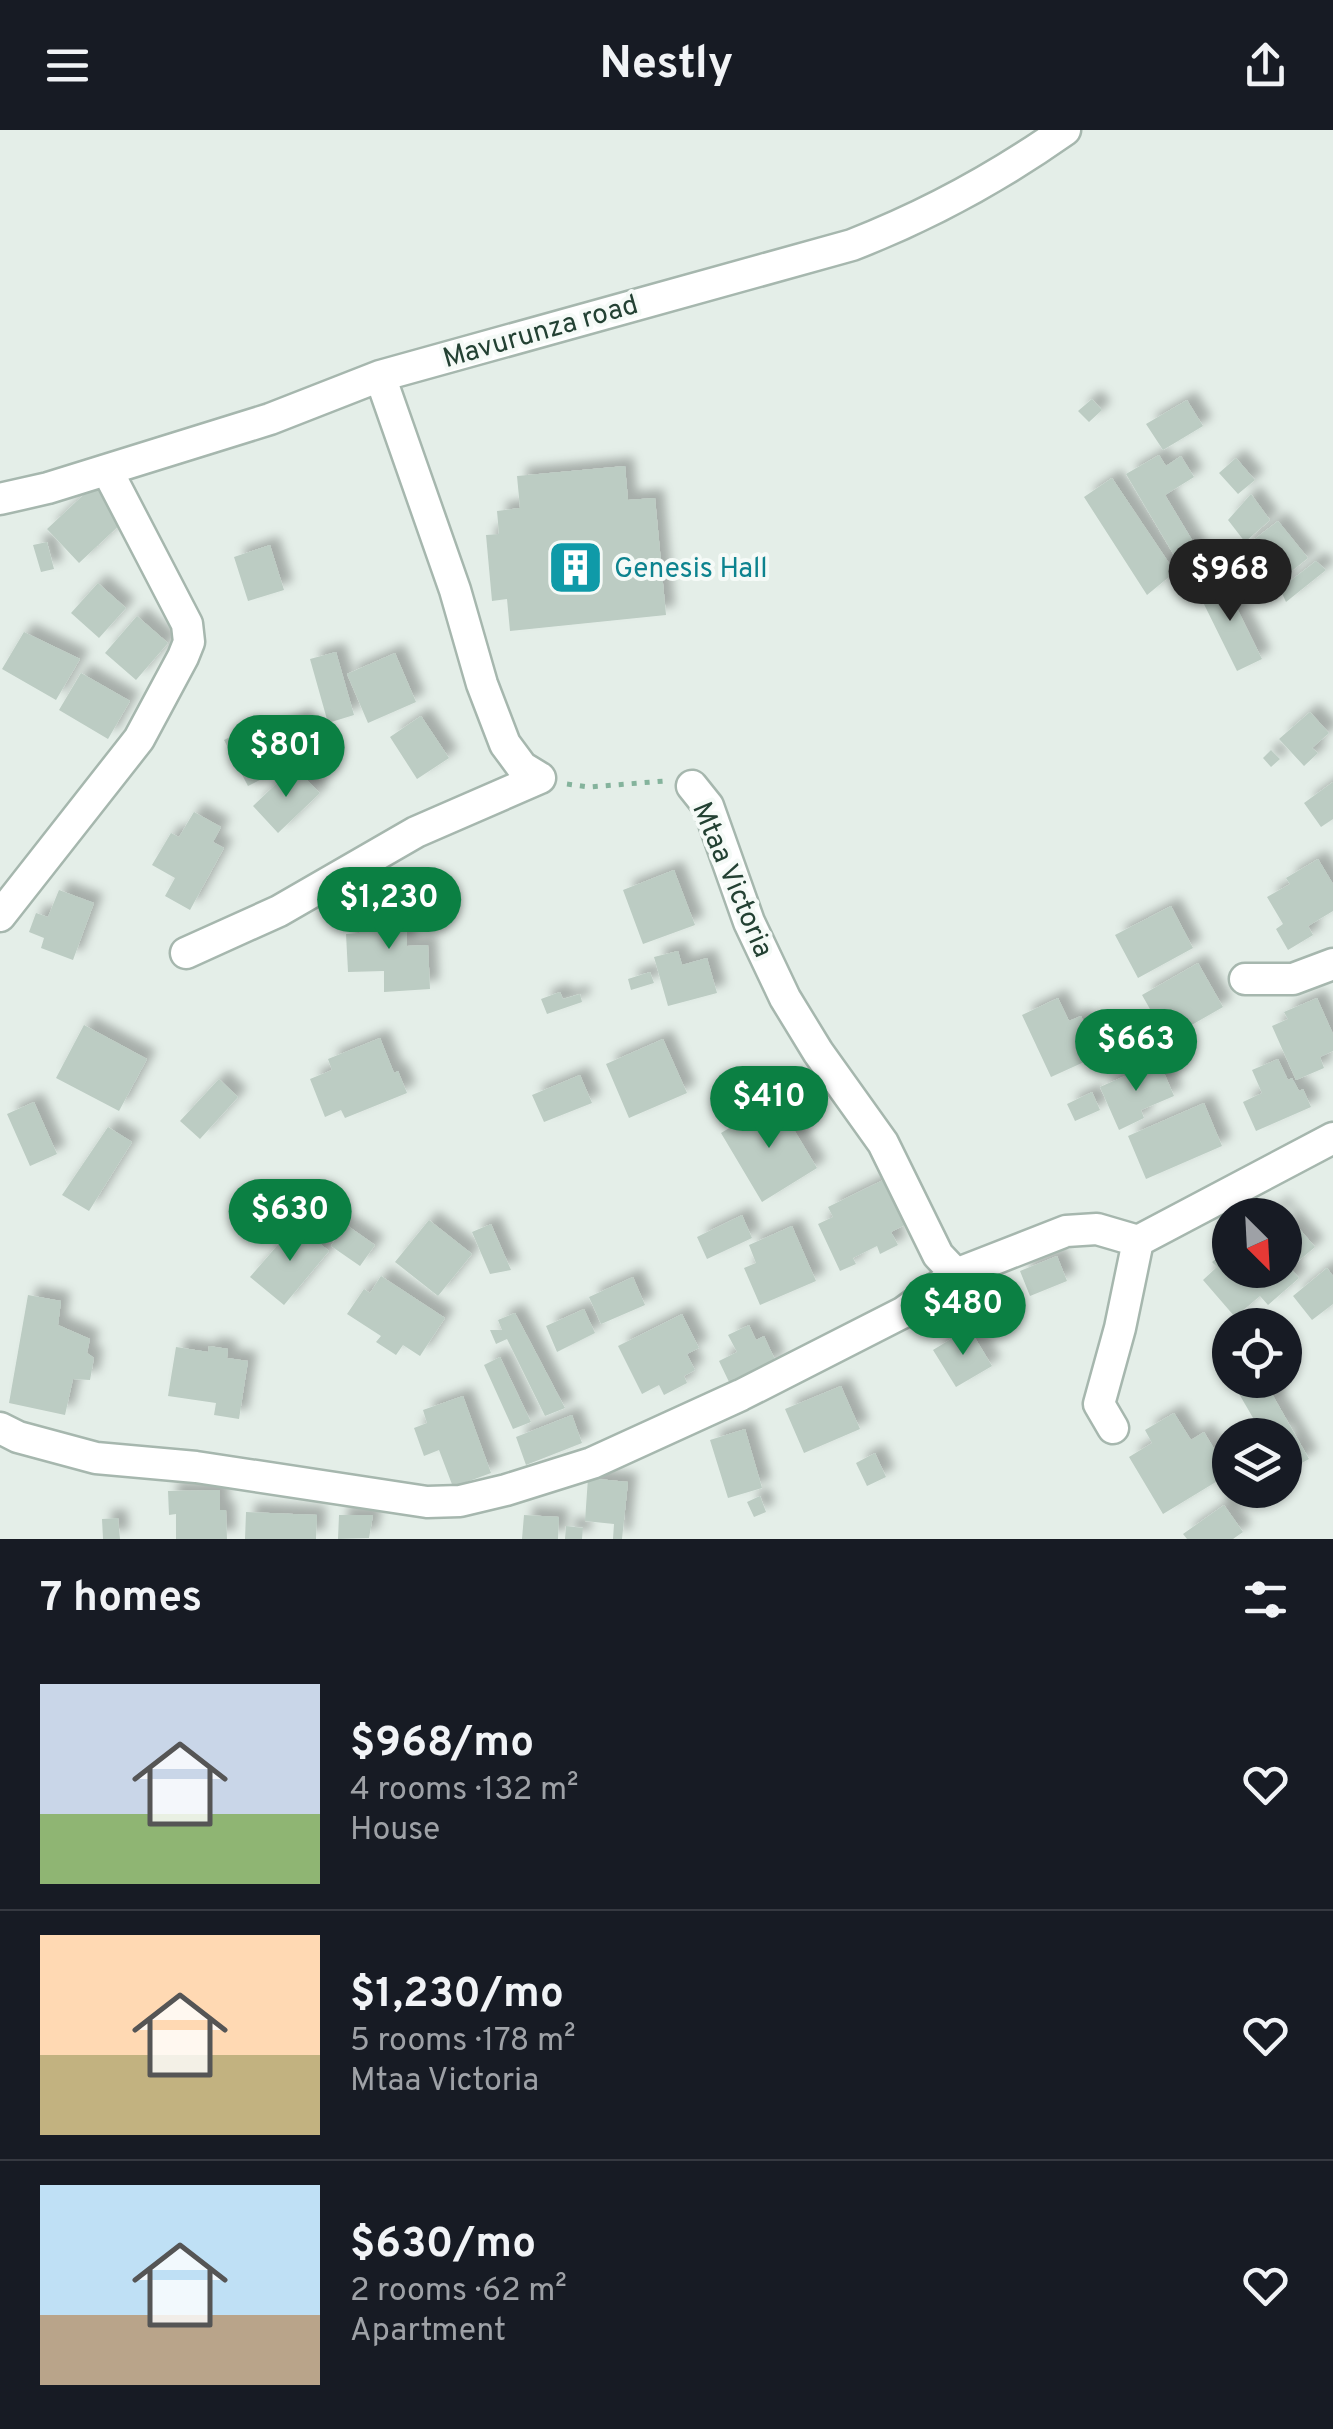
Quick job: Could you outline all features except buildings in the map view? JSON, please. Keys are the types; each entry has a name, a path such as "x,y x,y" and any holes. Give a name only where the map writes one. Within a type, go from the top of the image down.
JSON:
{"street":[{"name":"Mavurunza road","path":"0,500 270,419 380,376 852,245 908,223 984,185 1064,130"},
{"path":"380,376 505,744 522,767 540,778"},
{"path":"0,916 139,739 188,642 187,624 107,470"},
{"path":"186,954 278,911 416,832 540,778"},
{"name":"Mtaa Victoria","path":"692,786 708,806 749,922 785,998 882,1143 938,1255 956,1274"},
{"path":"1245,979 1293,979 1333,964"},
{"path":"0,1428 18,1437 96,1458 196,1467 427,1502 460,1501 592,1463 741,1395 904,1312 956,1274 1066,1231 1096,1229 1138,1240 1333,1138"},
{"path":"1113,1428 1099,1404 1138,1240"}],"path":[{"name":"Mtaa Victoria","path":"540,778 589,787 680,781 692,786"}],"place":[{"name":"Genesis Hall","path":"575,567"}]}
